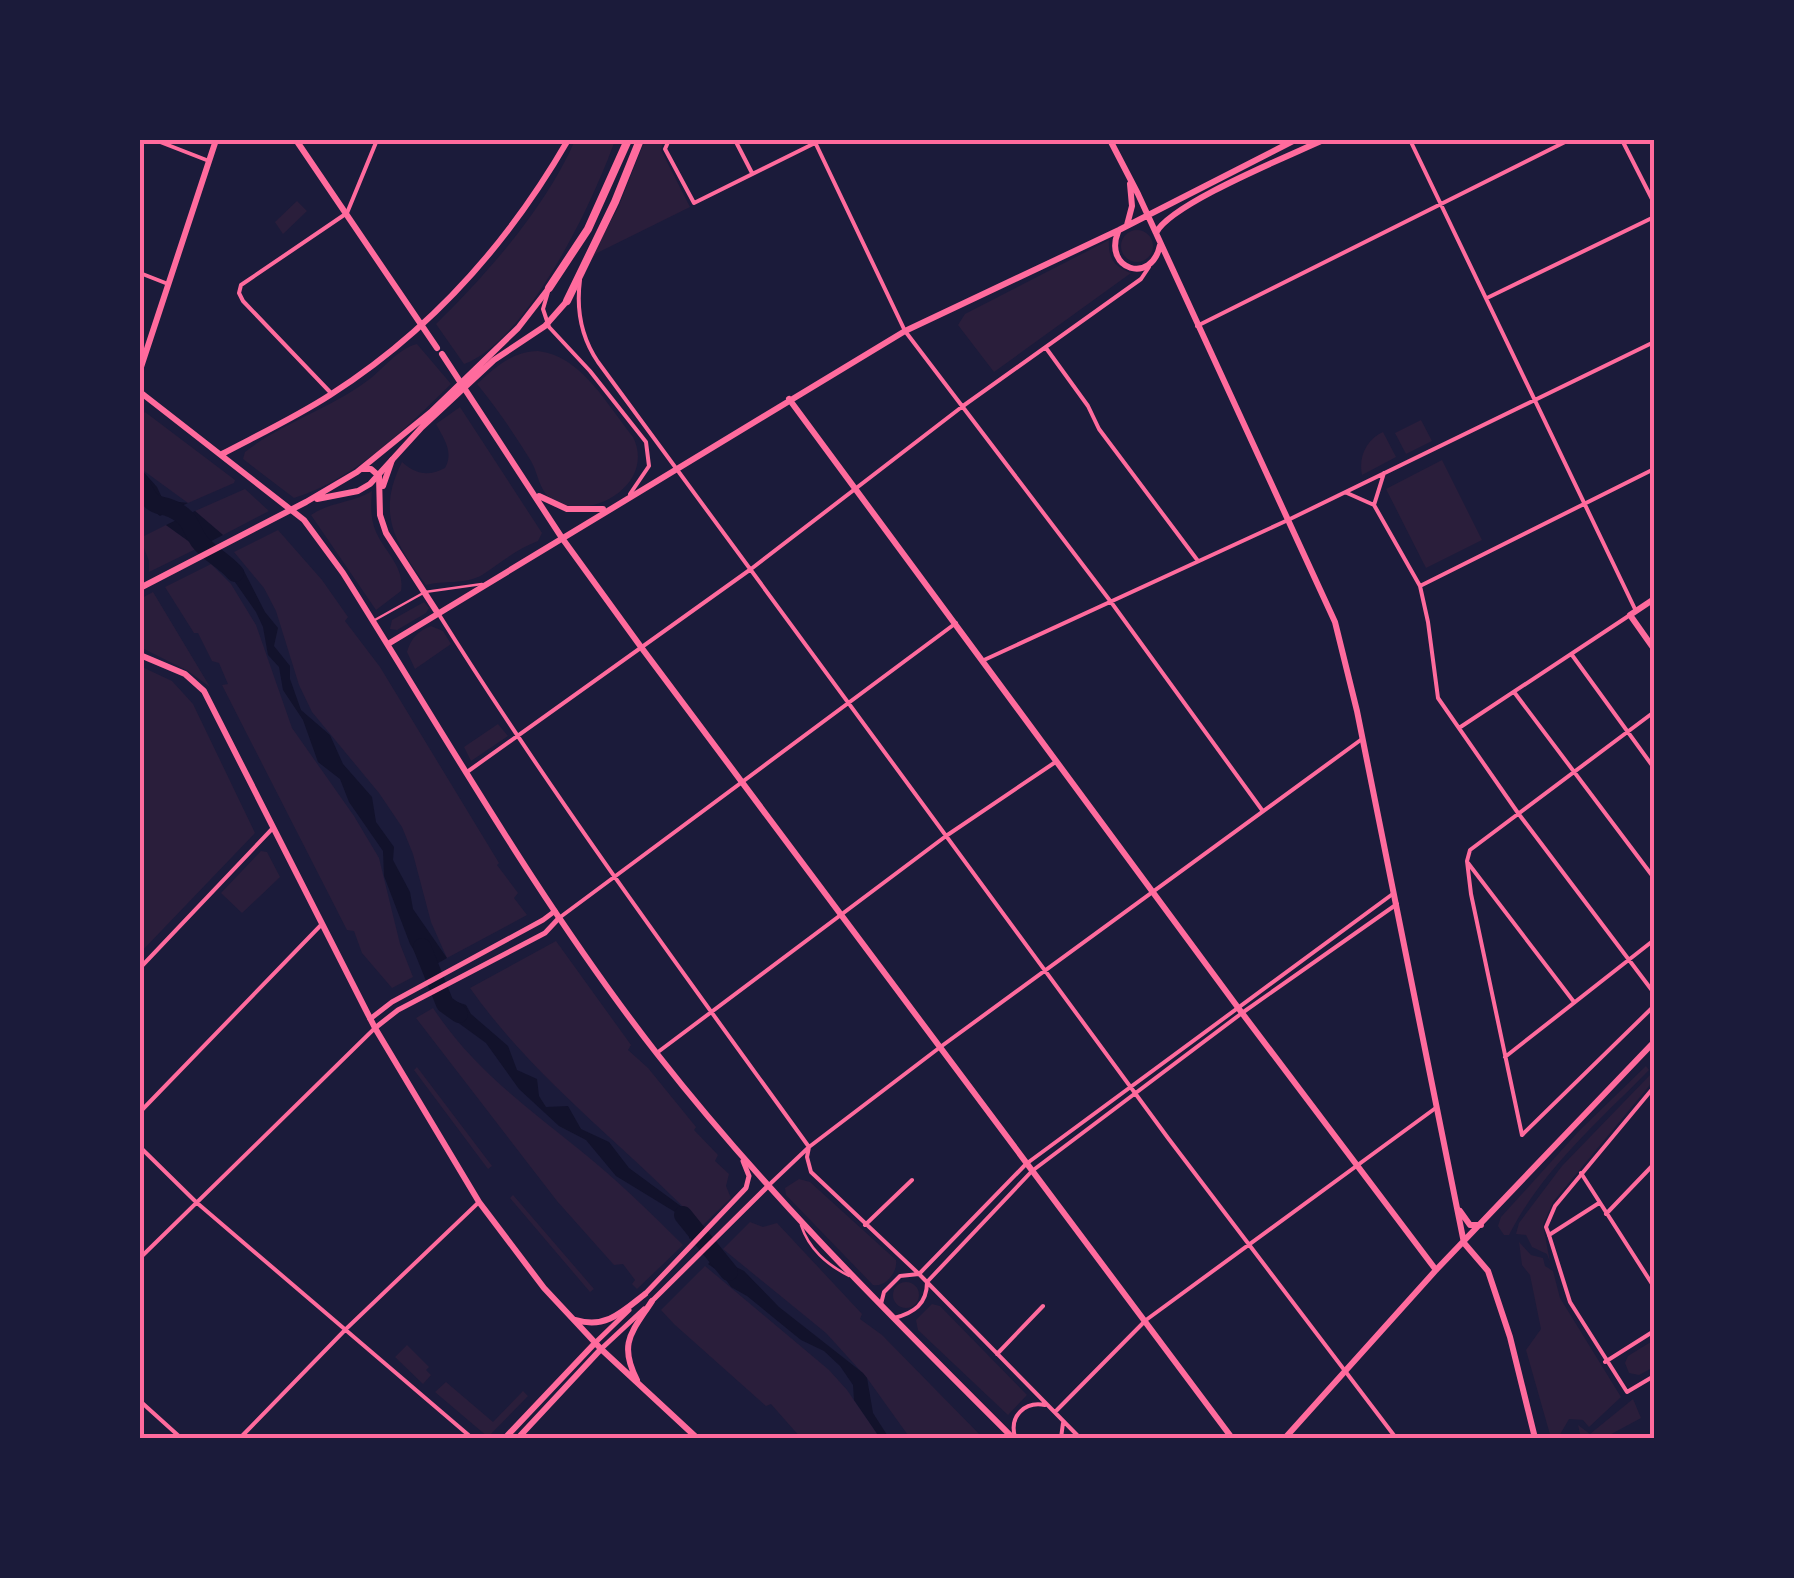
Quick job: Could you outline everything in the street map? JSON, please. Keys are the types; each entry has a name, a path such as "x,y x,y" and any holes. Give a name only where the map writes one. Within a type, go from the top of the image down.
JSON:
{"highway":[{"path":"550,288 588,228 628,140"},
{"path":"567,301 640,140"}],"main road":[{"path":"140,370 216,140"},
{"path":"296,140 562,538 641,648 1232,1438"},
{"path":"222,454 332,394 422,325 467,284 512,229 568,140"},
{"path":"1110,140 1335,622 1464,1242 1488,1271 1510,1336 1534,1438"},
{"path":"387,644 906,331 1294,140"},
{"path":"1154,231 1188,206 1323,140"},
{"path":"1130,183 1132,210 1114,252 1123,264 1138,269 1152,263 1160,244"},
{"path":"1126,226 1154,231"},
{"path":"144,586 357,472 433,413 492,358 550,288"},
{"path":"492,358 547,324 567,301"},
{"path":"140,392 304,520 373,621 557,914 656,1053 743,1161 800,1224 1014,1438"},
{"path":"789,399 1436,1270"},
{"path":"306,502 358,490 379,476 433,413"},
{"path":"380,496 393,458"},
{"path":"357,472 368,468 379,476"},
{"path":"379,476 382,524 437,612"},
{"path":"530,488 566,510 609,509"},
{"path":"1654,599 1633,613 1654,649"},
{"path":"141,656 185,674 204,690 375,1028 480,1202 522,1262 598,1346 697,1438"},
{"path":"1285,1438 1436,1270 1654,1042"},
{"path":"1457,1207 1470,1224 1482,1225"},
{"path":"571,1318 585,1323 607,1322 644,1294"},
{"path":"640,1386 626,1347 652,1301"},
{"path":"505,1438 598,1346"},
{"path":"518,1438 598,1346"}],"street":[{"path":"155,140 209,162"},
{"path":"332,394 242,301 238,292 241,285 346,213 376,140"},
{"path":"669,140 666,149 694,203 815,141 906,331 1262,810"},
{"path":"736,140 752,173"},
{"path":"1410,140 1586,502 1633,613 1459,728"},
{"path":"1198,326 1569,140"},
{"path":"1622,140 1654,203"},
{"path":"1487,298 1654,217"},
{"path":"466,772 750,569 963,406 1140,279 1152,263"},
{"path":"581,270 579,311 588,346 1135,1092 1396,1438"},
{"path":"140,273 168,284"},
{"path":"550,288 543,309 547,324 646,442 649,466 628,497"},
{"path":"984,660 1288,520 1654,342"},
{"path":"1046,348 1088,406 1099,430 1198,561"},
{"path":"1420,586 1654,469"},
{"path":"1374,505 1384,473"},
{"path":"1342,493 1354,494 1374,505 1420,586 1438,698 1518,814 1654,993"},
{"path":"437,612 612,877 809,1147 807,1157 812,1172 1080,1438"},
{"path":"370,1018 392,1002 557,914 612,877 956,622"},
{"path":"1572,654 1654,768"},
{"path":"1514,692 1654,878"},
{"path":"1654,712 1470,850 1466,861 1522,1135 1654,1006"},
{"path":"598,1346 652,1301 809,1147 1362,738"},
{"path":"656,1053 946,836 1058,760"},
{"path":"140,968 272,829"},
{"path":"1466,861 1574,1002"},
{"path":"894,1318 921,1304 927,1296 927,1282 1032,1172 1394,893"},
{"path":"881,1306 884,1292 900,1276 919,1274 1026,1164 1130,1085 1396,904"},
{"path":"140,1258 375,1028 398,1010 545,933 557,914"},
{"path":"140,1112 322,924"},
{"path":"1505,1057 1654,940"},
{"path":"1654,1086 1554,1206 1546,1227 1570,1302 1605,1362 1627,1392 1654,1376"},
{"path":"1055,1412 1146,1320 1437,1106"},
{"path":"140,1148 196,1202 472,1438"},
{"path":"598,1346 736,1200 748,1182 743,1161"},
{"path":"1606,1214 1654,1164"},
{"path":"1581,1173 1654,1287"},
{"path":"866,1225 912,1180"},
{"path":"240,1438 346,1329 480,1202"},
{"path":"1548,1235 1598,1202"},
{"path":"1647,1276 1654,1268"},
{"path":"997,1354 1044,1306"},
{"path":"1605,1362 1654,1331"},
{"path":"140,1401 181,1438"},
{"path":"1014,1438 1013,1423 1020,1411 1036,1403 1050,1406"},
{"path":"1061,1418 1062,1438"}],"lane":[{"path":"373,621 425,592 483,584"}],"shaded area":[{"path":"575,140 615,140 591,198 534,299 488,350 464,364 436,324 514,238 549,190"},
{"path":"645,140 664,140 661,150 690,207 597,253 584,268 618,208"},
{"path":"297,201 307,211 283,234 275,222"},
{"path":"1137,230 1148,235 1153,246 1148,257 1137,262 1126,257 1121,246 1126,235"},
{"path":"1109,240 1113,261 1131,273 994,372 958,325 965,314"},
{"path":"417,344 451,384 398,435 359,465 294,498 243,459 245,452 259,442 352,391"},
{"path":"538,351 554,355 581,372 633,437 638,454 636,469 617,494 602,502 570,506 549,497 525,451 477,384 512,357"},
{"path":"460,407 542,533 538,541 482,575 426,585 398,541 390,497 402,462 422,473 445,468 448,451 436,424"},
{"path":"145,412 234,483 188,503 140,468 140,417"},
{"path":"1421,420 1432,441 1406,454 1395,433"},
{"path":"1383,432 1396,457 1362,475 1365,449"},
{"path":"1442,460 1482,540 1426,568 1386,489"},
{"path":"140,468 163,500 188,503 160,516 143,495"},
{"path":"245,489 269,511 223,535 195,511"},
{"path":"372,491 374,527 397,567 401,582 401,591 376,610 311,515"},
{"path":"195,511 223,535 198,548 166,525"},
{"path":"166,525 198,548 149,572 140,538"},
{"path":"278,530 348,617 345,621 380,667 497,865 518,893 514,898 527,915 447,958 431,922 402,827 312,712 299,685 276,611 264,588 234,552"},
{"path":"225,557 243,569 265,612 278,628 274,646 290,666 290,679 301,710 330,735 343,764 372,797 376,822 394,847 393,860 410,892 413,909 447,958 426,970 410,944 384,876 383,851 349,802 340,779 318,762 303,720 283,690 279,667 268,655 256,612 216,561"},
{"path":"211,564 231,584 256,625 292,728 379,858 400,944 413,977 392,988 362,953 354,931 347,930 222,685 228,684 219,663 212,661 198,633 194,633 165,587"},
{"path":"153,592 210,687 140,647 140,599"},
{"path":"424,602 429,608 426,613 397,630 390,629 392,620"},
{"path":"431,626 443,631 451,644 415,669 407,652 416,636"},
{"path":"140,666 172,681 193,704 255,833 140,953"},
{"path":"498,724 508,736 471,761 464,747"},
{"path":"261,851 267,852 280,877 242,913 221,893"},
{"path":"556,941 631,1045 628,1050 648,1068 696,1127 694,1130 718,1155 715,1161 729,1174 726,1186 731,1198 702,1226 551,1082 470,988"},
{"path":"449,999 466,1005 508,1046 517,1070 537,1079 539,1096 546,1107 568,1106 581,1129 609,1142 629,1168 682,1207 698,1230 689,1239 689,1231 675,1212 616,1176 586,1140 559,1126 519,1089 486,1043 442,1011 439,1005"},
{"path":"433,1008 484,1069 607,1173 683,1245 637,1289 623,1264 614,1265 557,1201 416,1018"},
{"path":"1646,1066 1649,1070 1591,1127 1538,1189 1509,1235 1504,1235 1498,1226 1501,1217 1579,1131"},
{"path":"417,1067 492,1166 488,1169 414,1070"},
{"path":"1652,1073 1654,1080 1553,1202 1543,1225 1550,1262 1547,1254 1532,1247 1526,1235 1516,1234 1519,1223 1562,1166"},
{"path":"799,1179 810,1182 896,1260 886,1282 873,1285 786,1195 785,1188"},
{"path":"513,1195 594,1289 590,1292 510,1198"},
{"path":"750,1222 763,1227 777,1223 862,1314 860,1319 882,1335 983,1438 910,1438 867,1378 826,1333 723,1249"},
{"path":"1519,1242 1531,1255 1543,1258 1545,1266 1553,1271 1560,1298 1621,1397 1589,1427 1583,1420 1569,1419 1558,1438 1551,1438 1526,1350 1541,1329"},
{"path":"721,1251 728,1263 744,1271 779,1307 863,1373 873,1413 889,1438 880,1438 854,1400 853,1385 840,1366 731,1287 708,1264"},
{"path":"705,1266 829,1370 880,1438 801,1438 771,1404 766,1406 674,1324 661,1310"},
{"path":"906,1282 915,1286 919,1295 915,1304 906,1308 897,1304 893,1295 897,1286"},
{"path":"932,1304 940,1306 1027,1395 1008,1415 918,1330 916,1320"},
{"path":"1654,1340 1654,1367 1639,1375 1629,1373 1625,1363 1628,1356"},
{"path":"407,1345 429,1367 426,1370 431,1375 423,1384 395,1357"},
{"path":"446,1382 493,1422 523,1391 528,1396 488,1437 435,1392"},
{"path":"1633,1399 1641,1418 1604,1438 1581,1438 1578,1425 1590,1434"}],"waterway":[{"path":"140,482 154,503 184,517 199,541 235,573"},
{"path":"422,947 445,1004 459,1014"},
{"path":"683,1215 729,1272"}]}
